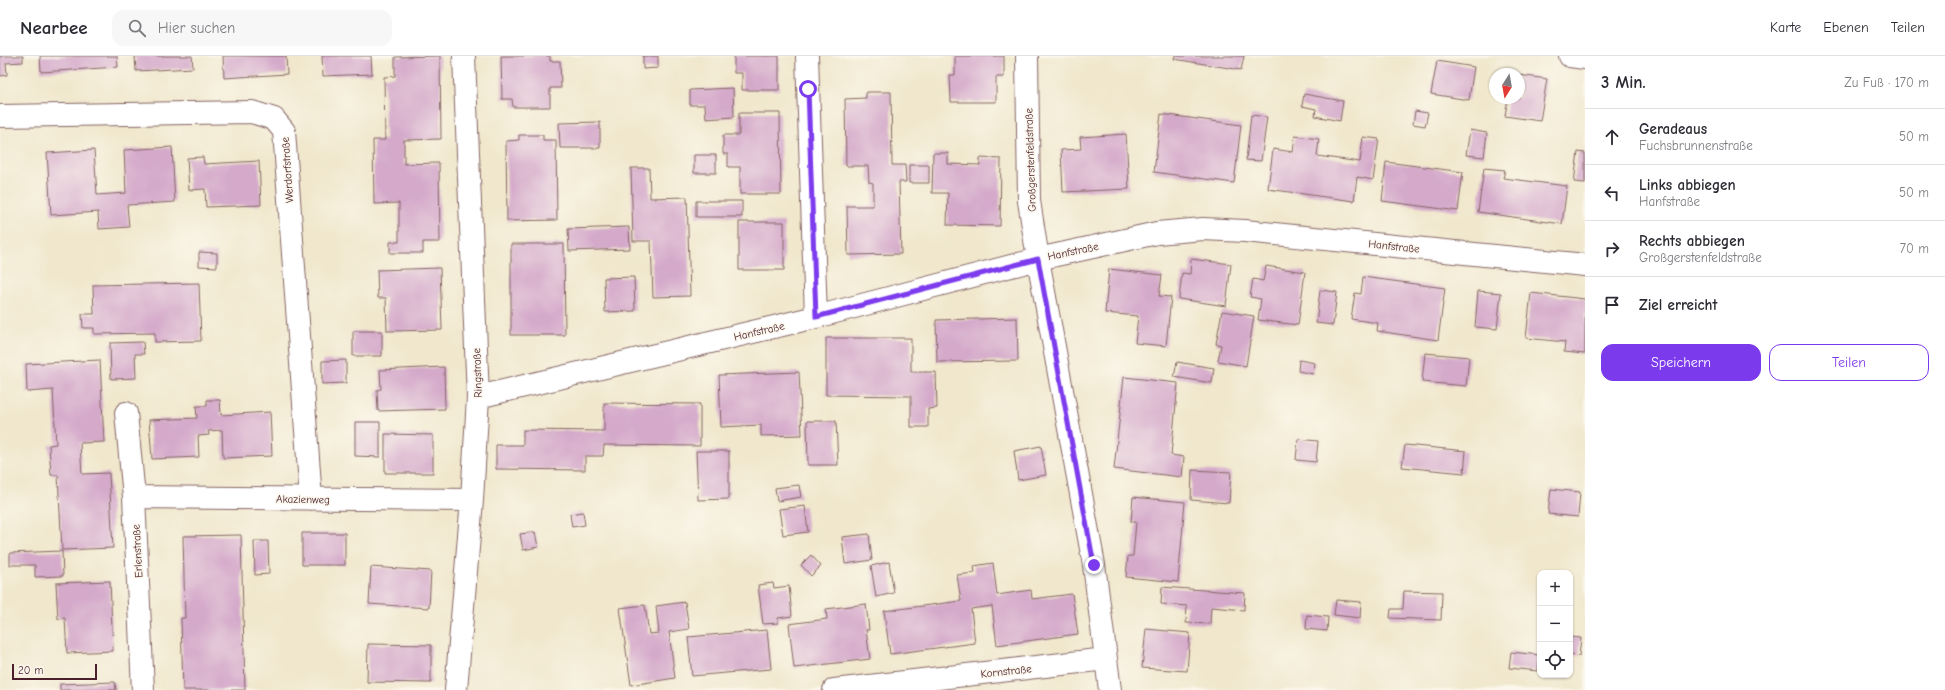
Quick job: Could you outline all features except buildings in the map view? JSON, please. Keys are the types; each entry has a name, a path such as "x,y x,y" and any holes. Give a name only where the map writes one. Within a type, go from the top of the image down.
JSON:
{"street":[{"name":"Ringstraße","path":"456,690 472,500 478,397 464,56"},
{"path":"807,56 816,317"},
{"name":"Großgerstenfeldstraße","path":"1027,56 1029,201 1038,259 1094,565 1110,690"},
{"path":"1570,56 1585,58"},
{"name":"Werdorfstraße","path":"0,116 252,112 274,119 284,131 311,499"},
{"name":"Hanfstraße","path":"478,397 816,317 1038,259 1158,233 1203,229 1245,231 1585,265"},
{"name":"Erlenstraße","path":"126,413 134,496 143,690"},
{"name":"Akazienweg","path":"134,496 472,500"},
{"name":"Kornstraße","path":"834,690 1106,660"}],"route":[{"path":"808,89 816,317 1038,259 1094,565"}]}
